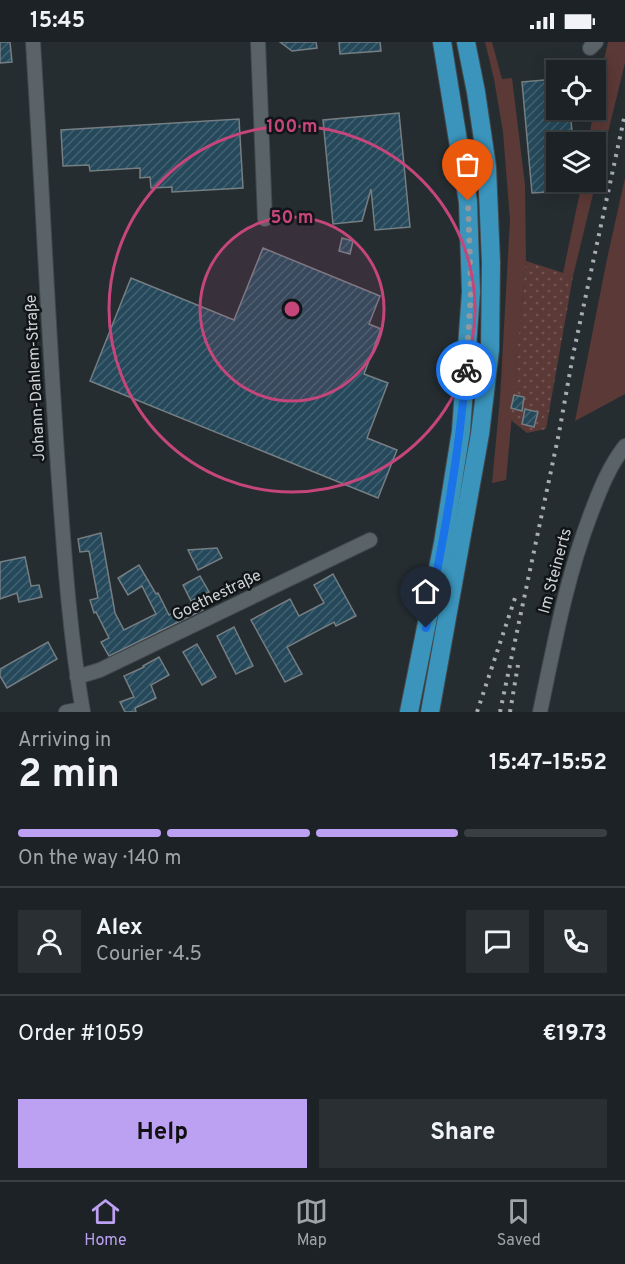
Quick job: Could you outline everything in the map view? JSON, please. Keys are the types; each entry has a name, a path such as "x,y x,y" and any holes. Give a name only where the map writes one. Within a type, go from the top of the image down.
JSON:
{"highway":[{"path":"409,712 443,543 461,431 470,303 468,201 442,42"},
{"path":"430,712 480,434 490,350 491,262 487,167 466,42"}],"street":[{"name":"Johann-Dahlem-Straße","path":"33,42 53,396 68,604 83,711"},
{"path":"258,42 265,219"},
{"name":"Im Steinerts","path":"540,712 567,588 579,545 599,491 625,446"},
{"name":"Goethestraße","path":"77,677 100,670 370,540"},
{"path":"66,712 83,711"}],"shaded area":[{"path":"485,42 492,42 502,79 512,78 525,185 526,261 506,480 492,483 500,398 510,220 503,132"},
{"path":"608,42 625,42 625,63 606,141 606,132 590,132 592,120 606,120 606,60 604,60"},
{"path":"625,178 625,394 575,421 607,259"},
{"path":"580,192 594,192 573,276 563,273"},
{"path":"526,261 573,276 546,429 527,433 511,420"}],"building":[{"path":"0,42 10,42 12,62 0,63"},
{"path":"280,42 316,42 317,48 292,51"},
{"path":"339,42 380,42 381,51 340,54"},
{"path":"546,80 546,120 571,120 572,132 546,132 546,192 549,192 532,193 522,82"},
{"path":"399,113 410,227 375,230 371,189 362,221 333,224 323,120"},
{"path":"239,119 243,188 172,192 172,187 151,188 150,177 140,178 140,168 90,171 89,165 63,166 61,130"},
{"path":"342,238 353,241 350,254 339,251"},
{"path":"263,248 380,296 369,324 381,329 364,374 388,383 367,438 397,450 378,498 90,381 131,278 234,320"},
{"path":"514,395 524,397 522,411 511,408"},
{"path":"525,409 538,412 534,427 522,424"},
{"path":"101,533 115,613 124,630 156,614 142,586 128,595 118,578 139,565 156,594 158,593 169,615 198,600 203,610 109,656 101,642 109,638 96,612 94,613 90,600 98,598 89,551 80,552 78,539"},
{"path":"217,548 222,558 198,570 188,550"},
{"path":"25,557 31,586 39,585 42,597 19,602 17,593 0,599 0,562"},
{"path":"333,574 356,616 336,626 334,622 287,647 302,674 285,682 251,620 290,599 299,616 324,603 314,585"},
{"path":"200,576 209,592 191,601 183,585"},
{"path":"234,627 253,666 236,674 217,636"},
{"path":"48,642 57,659 7,688 0,676 0,669"},
{"path":"197,644 216,677 202,685 183,652"},
{"path":"159,657 169,675 151,685 156,698 135,708 136,712 125,712 120,702 134,697 124,676"}],"railway":[{"path":"500,712 625,114"},
{"path":"477,712 515,598"},
{"path":"510,712 518,665"}],"way so far":[{"path":"466,370 471,292 468,201"}],"route":[{"path":"426,628 443,543 461,431 466,370"}]}
